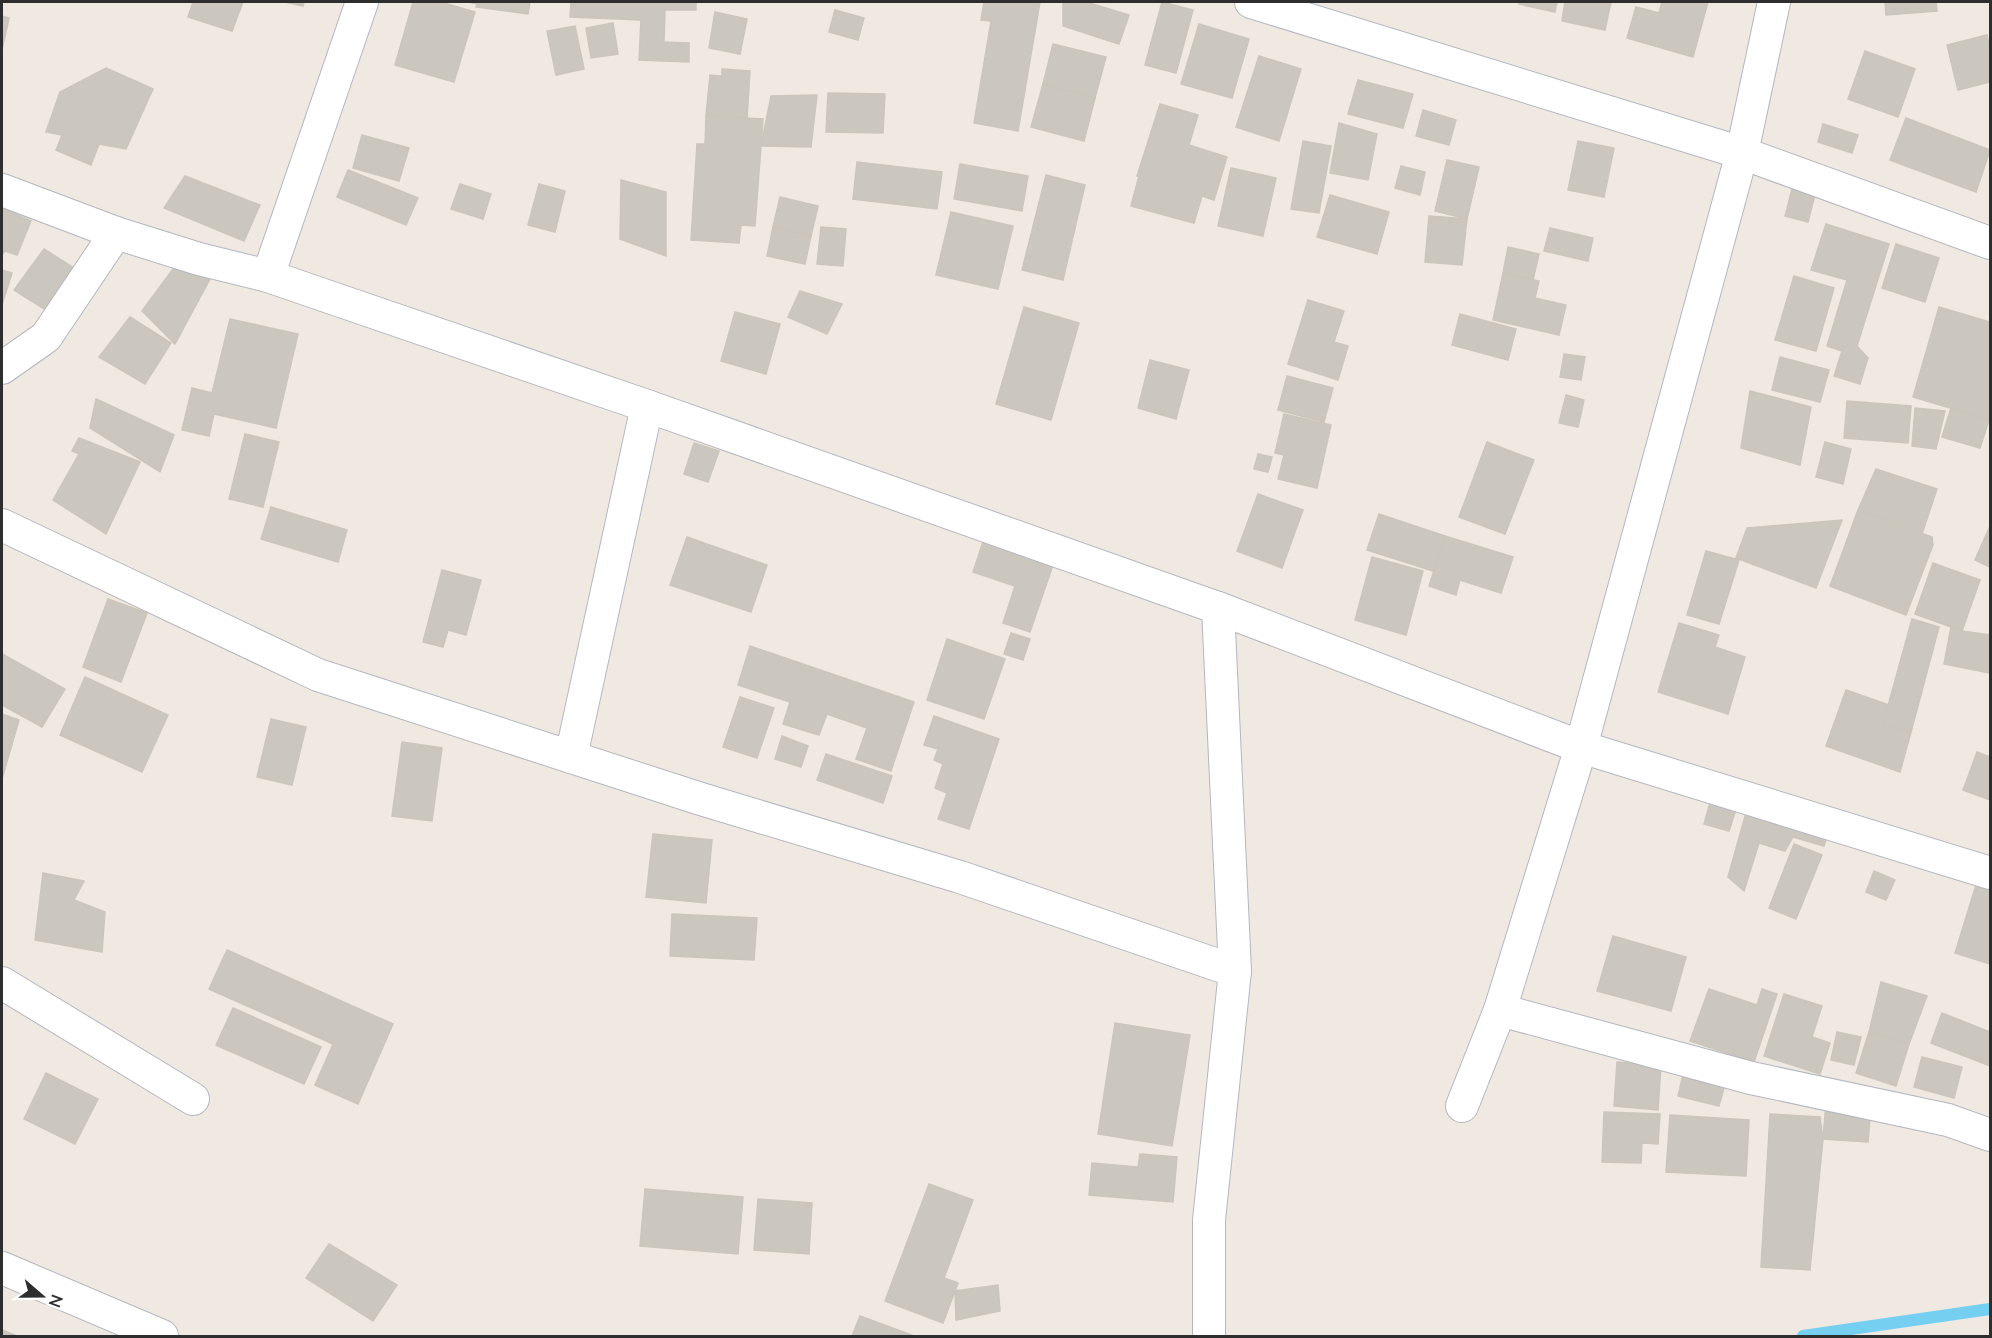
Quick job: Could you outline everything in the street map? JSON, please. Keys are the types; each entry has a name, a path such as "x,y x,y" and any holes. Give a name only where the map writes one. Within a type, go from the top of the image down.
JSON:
{"street":[{"path":"268,276 362,2"},
{"path":"1251,2 1742,153 1990,243"},
{"path":"1462,1106 1500,1010 1581,747 1742,153 1774,2"},
{"path":"2,190 116,233 199,259 268,276 647,406 1218,608 1581,747 1990,873"},
{"path":"2,368 46,337 116,233"},
{"path":"571,757 647,406"},
{"path":"2,525 318,675 701,799 960,877 1235,971"},
{"path":"1209,1336 1209,1220 1235,971 1218,608"},
{"path":"2,983 193,1099"},
{"path":"1500,1010 1751,1078 1948,1120 1990,1135"},
{"path":"2,1268 162,1336"}],"building":[{"path":"193,2 243,2 232,31 188,17"},
{"path":"285,2 304,2 303,6"},
{"path":"413,2 441,2 475,12 454,82 395,65"},
{"path":"469,2 530,2 528,14 476,7 477,4"},
{"path":"571,2 696,2 696,10 665,10 664,42 689,43 689,62 639,60 641,20 570,17"},
{"path":"984,2 1040,2 1018,131 974,123 991,21 981,20"},
{"path":"1063,2 1086,2 1129,15 1119,44 1063,26"},
{"path":"1162,2 1193,10 1176,73 1145,65"},
{"path":"1520,2 1557,2 1555,12 1519,4"},
{"path":"1565,2 1611,2 1605,30 1562,21"},
{"path":"1662,2 1708,2 1693,57 1627,38 1636,7 1659,13"},
{"path":"1885,2 1936,2 1937,11 1886,15"},
{"path":"835,10 864,18 858,40 829,32"},
{"path":"715,12 747,19 740,54 709,48"},
{"path":"2,16 9,18 2,50"},
{"path":"613,23 618,54 591,58 586,28"},
{"path":"1199,24 1249,39 1232,98 1181,84"},
{"path":"575,26 584,69 556,75 547,31"},
{"path":"1987,35 1990,49 1990,82 1958,90 1947,45"},
{"path":"1053,44 1106,57 1095,98 1043,84"},
{"path":"1865,51 1915,69 1898,117 1848,99"},
{"path":"1259,56 1301,69 1279,141 1236,127"},
{"path":"106,68 153,89 126,149 99,144 91,165 56,150 62,135 46,132 60,92"},
{"path":"722,69 750,71 747,118 706,116 710,75 722,76"},
{"path":"1358,80 1413,94 1403,128 1348,114"},
{"path":"1043,84 1095,98 1084,141 1031,127"},
{"path":"828,93 885,94 883,133 826,132"},
{"path":"817,95 811,147 761,146 771,96"},
{"path":"1160,104 1198,115 1189,145 1227,157 1214,200 1202,196 1194,223 1131,206 1139,176 1137,176"},
{"path":"1423,110 1456,120 1449,145 1416,136"},
{"path":"706,116 763,119 755,226 741,225 739,243 691,240 697,144 705,144"},
{"path":"1906,118 1990,150 1976,192 1890,160"},
{"path":"1339,123 1377,134 1368,180 1330,173"},
{"path":"1823,124 1858,135 1852,153 1818,142"},
{"path":"362,135 409,148 399,181 353,168"},
{"path":"1303,141 1331,146 1319,213 1291,209"},
{"path":"1578,141 1614,148 1604,197 1568,190"},
{"path":"1447,160 1479,167 1467,219 1435,211"},
{"path":"857,162 942,172 937,209 853,199"},
{"path":"960,164 1028,176 1022,211 954,199"},
{"path":"1401,166 1425,172 1420,195 1395,188"},
{"path":"1231,168 1276,178 1263,236 1218,226"},
{"path":"348,170 418,198 406,225 337,197"},
{"path":"1046,175 1085,185 1063,280 1022,270"},
{"path":"185,176 260,205 244,241 164,208"},
{"path":"1795,178 1818,183 1808,222 1785,216"},
{"path":"621,180 666,192 666,256 620,239"},
{"path":"460,184 491,194 483,219 451,209"},
{"path":"539,184 565,191 555,232 528,225"},
{"path":"1330,195 1389,212 1377,254 1317,237"},
{"path":"780,197 818,206 811,236 773,227"},
{"path":"2,208 31,221 17,255 5,251 2,255"},
{"path":"951,212 1013,226 998,289 936,275"},
{"path":"1429,216 1467,219 1462,265 1425,262"},
{"path":"1826,224 1889,244 1857,346 1868,358 1860,384 1834,376 1842,351 1827,346 1847,280 1811,270"},
{"path":"773,227 811,236 805,264 767,256"},
{"path":"821,227 846,229 843,266 817,264"},
{"path":"1550,228 1593,238 1588,261 1544,251"},
{"path":"1896,244 1939,258 1925,302 1882,288"},
{"path":"1508,247 1539,254 1533,280 1503,273"},
{"path":"44,249 77,270 49,312 14,290"},
{"path":"179,261 210,279 175,344 142,311"},
{"path":"2,270 12,273 2,305"},
{"path":"1503,273 1539,281 1535,298 1566,305 1559,335 1493,320"},
{"path":"1794,276 1834,288 1816,351 1775,340"},
{"path":"800,291 842,304 827,334 788,317"},
{"path":"1308,300 1344,311 1334,342 1348,346 1338,380 1288,364"},
{"path":"1024,307 1079,323 1051,420 996,404"},
{"path":"1939,307 1990,322 1990,420 1913,397"},
{"path":"735,312 780,324 766,374 721,361"},
{"path":"1460,314 1516,329 1508,360 1452,345"},
{"path":"130,317 171,343 145,384 99,357"},
{"path":"230,319 298,334 276,428 214,414 209,436 182,430 192,388 212,393"},
{"path":"1564,354 1585,357 1581,380 1560,377"},
{"path":"1780,357 1829,370 1820,402 1772,390"},
{"path":"1150,360 1189,370 1176,419 1138,408"},
{"path":"1287,376 1333,388 1324,422 1278,410"},
{"path":"1750,391 1811,407 1800,465 1741,448"},
{"path":"1566,395 1584,400 1578,427 1559,423"},
{"path":"96,399 174,435 160,472 90,428"},
{"path":"1847,401 1911,406 1908,443 1844,438"},
{"path":"1915,408 1945,411 1936,449 1912,446"},
{"path":"1951,408 1989,420 1980,448 1942,437"},
{"path":"1284,414 1331,425 1317,488 1278,479 1284,455 1275,453"},
{"path":"245,434 279,442 263,507 229,499"},
{"path":"79,438 140,462 106,534 53,500 79,454 72,451"},
{"path":"1487,442 1534,460 1505,534 1459,517"},
{"path":"1825,442 1851,449 1843,484 1816,477"},
{"path":"694,443 719,451 708,482 684,474"},
{"path":"1258,454 1272,457 1268,472 1254,469"},
{"path":"1876,469 1937,489 1922,534 1858,510"},
{"path":"1258,494 1303,510 1282,568 1237,551"},
{"path":"271,507 347,530 338,562 261,539"},
{"path":"1858,510 1932,537 1933,545 1906,615 1830,586"},
{"path":"1379,514 1445,536 1433,571 1367,550"},
{"path":"1842,520 1816,588 1736,558 1747,528"},
{"path":"1990,526 1990,567 1975,560"},
{"path":"1445,536 1513,557 1501,593 1460,580 1456,595 1429,586"},
{"path":"687,537 767,565 751,612 670,585"},
{"path":"983,542 1053,565 1030,632 1003,623 1015,586 973,572"},
{"path":"1706,551 1739,560 1719,624 1687,615"},
{"path":"1372,557 1423,571 1406,635 1355,620"},
{"path":"1933,563 1980,580 1962,631 1915,614"},
{"path":"442,570 481,580 466,635 448,630 443,647 423,642"},
{"path":"108,599 147,613 121,682 83,667"},
{"path":"1912,619 1939,627 1911,732 1883,724"},
{"path":"1679,623 1719,635 1715,647 1745,657 1728,714 1658,692"},
{"path":"1951,627 1990,635 1990,673 1944,664"},
{"path":"1011,633 1030,639 1023,660 1004,654"},
{"path":"947,639 1005,659 984,719 927,700"},
{"path":"750,646 914,702 891,771 856,759 867,728 827,714 819,735 783,724 790,702 738,685"},
{"path":"2,654 65,689 42,727 2,705"},
{"path":"85,677 168,715 142,772 60,735"},
{"path":"1846,690 1889,705 1883,724 1911,732 1900,772 1826,746"},
{"path":"740,697 774,708 757,758 723,747"},
{"path":"2,714 19,720 2,779"},
{"path":"934,716 999,739 969,829 938,819 947,793 935,788 943,764 934,760 938,749 924,745"},
{"path":"271,719 306,727 292,785 257,777"},
{"path":"782,736 808,746 801,767 775,759"},
{"path":"402,742 442,748 432,821 392,816"},
{"path":"1977,752 1990,757 1990,800 1963,790"},
{"path":"826,754 892,776 883,803 817,780"},
{"path":"1713,792 1739,800 1729,831 1704,824"},
{"path":"1749,802 1830,825 1824,846 1793,837 1785,851 1759,843 1744,891 1728,877"},
{"path":"653,834 712,840 706,903 646,897"},
{"path":"1794,844 1822,855 1796,919 1769,908"},
{"path":"1874,871 1895,880 1886,900 1866,892"},
{"path":"43,873 84,881 74,900 105,912 102,952 35,940"},
{"path":"1976,885 1990,889 1990,964 1955,953"},
{"path":"672,914 757,918 754,960 670,956"},
{"path":"1613,936 1686,957 1671,1011 1597,991"},
{"path":"227,950 393,1024 358,1104 315,1085 333,1044 209,989"},
{"path":"1881,982 1927,996 1909,1044 1869,1032"},
{"path":"1709,989 1757,1005 1762,989 1777,994 1754,1062 1690,1041"},
{"path":"1784,994 1822,1006 1812,1037 1830,1043 1820,1074 1764,1056"},
{"path":"233,1008 321,1047 304,1084 216,1045"},
{"path":"1942,1013 1990,1032 1990,1066 1931,1043"},
{"path":"1115,1023 1190,1035 1172,1146 1098,1134"},
{"path":"1837,1032 1861,1037 1854,1065 1831,1060"},
{"path":"1869,1032 1909,1044 1896,1086 1856,1073"},
{"path":"1922,1057 1962,1067 1954,1098 1914,1087"},
{"path":"1617,1062 1661,1065 1658,1110 1614,1106"},
{"path":"1684,1070 1726,1081 1719,1106 1678,1096"},
{"path":"46,1073 98,1099 75,1144 24,1119"},
{"path":"1826,1103 1871,1107 1868,1142 1823,1139"},
{"path":"1604,1112 1660,1114 1658,1144 1642,1143 1641,1163 1602,1162"},
{"path":"1770,1114 1820,1117 1823,1139 1810,1270 1761,1267"},
{"path":"1670,1115 1749,1120 1746,1176 1666,1172"},
{"path":"1140,1154 1177,1157 1173,1202 1089,1195 1092,1163 1138,1167"},
{"path":"929,1184 973,1200 944,1278 958,1283 943,1323 885,1301"},
{"path":"645,1189 743,1197 738,1254 640,1246"},
{"path":"758,1199 812,1203 809,1254 754,1250"},
{"path":"329,1244 397,1285 373,1321 306,1278"},
{"path":"998,1285 1000,1311 956,1320 955,1291"},
{"path":"860,1316 914,1336 852,1336"},
{"path":"2,1330 17,1336 2,1336"}],"waterway":[{"path":"1803,1336 1990,1309"}]}
